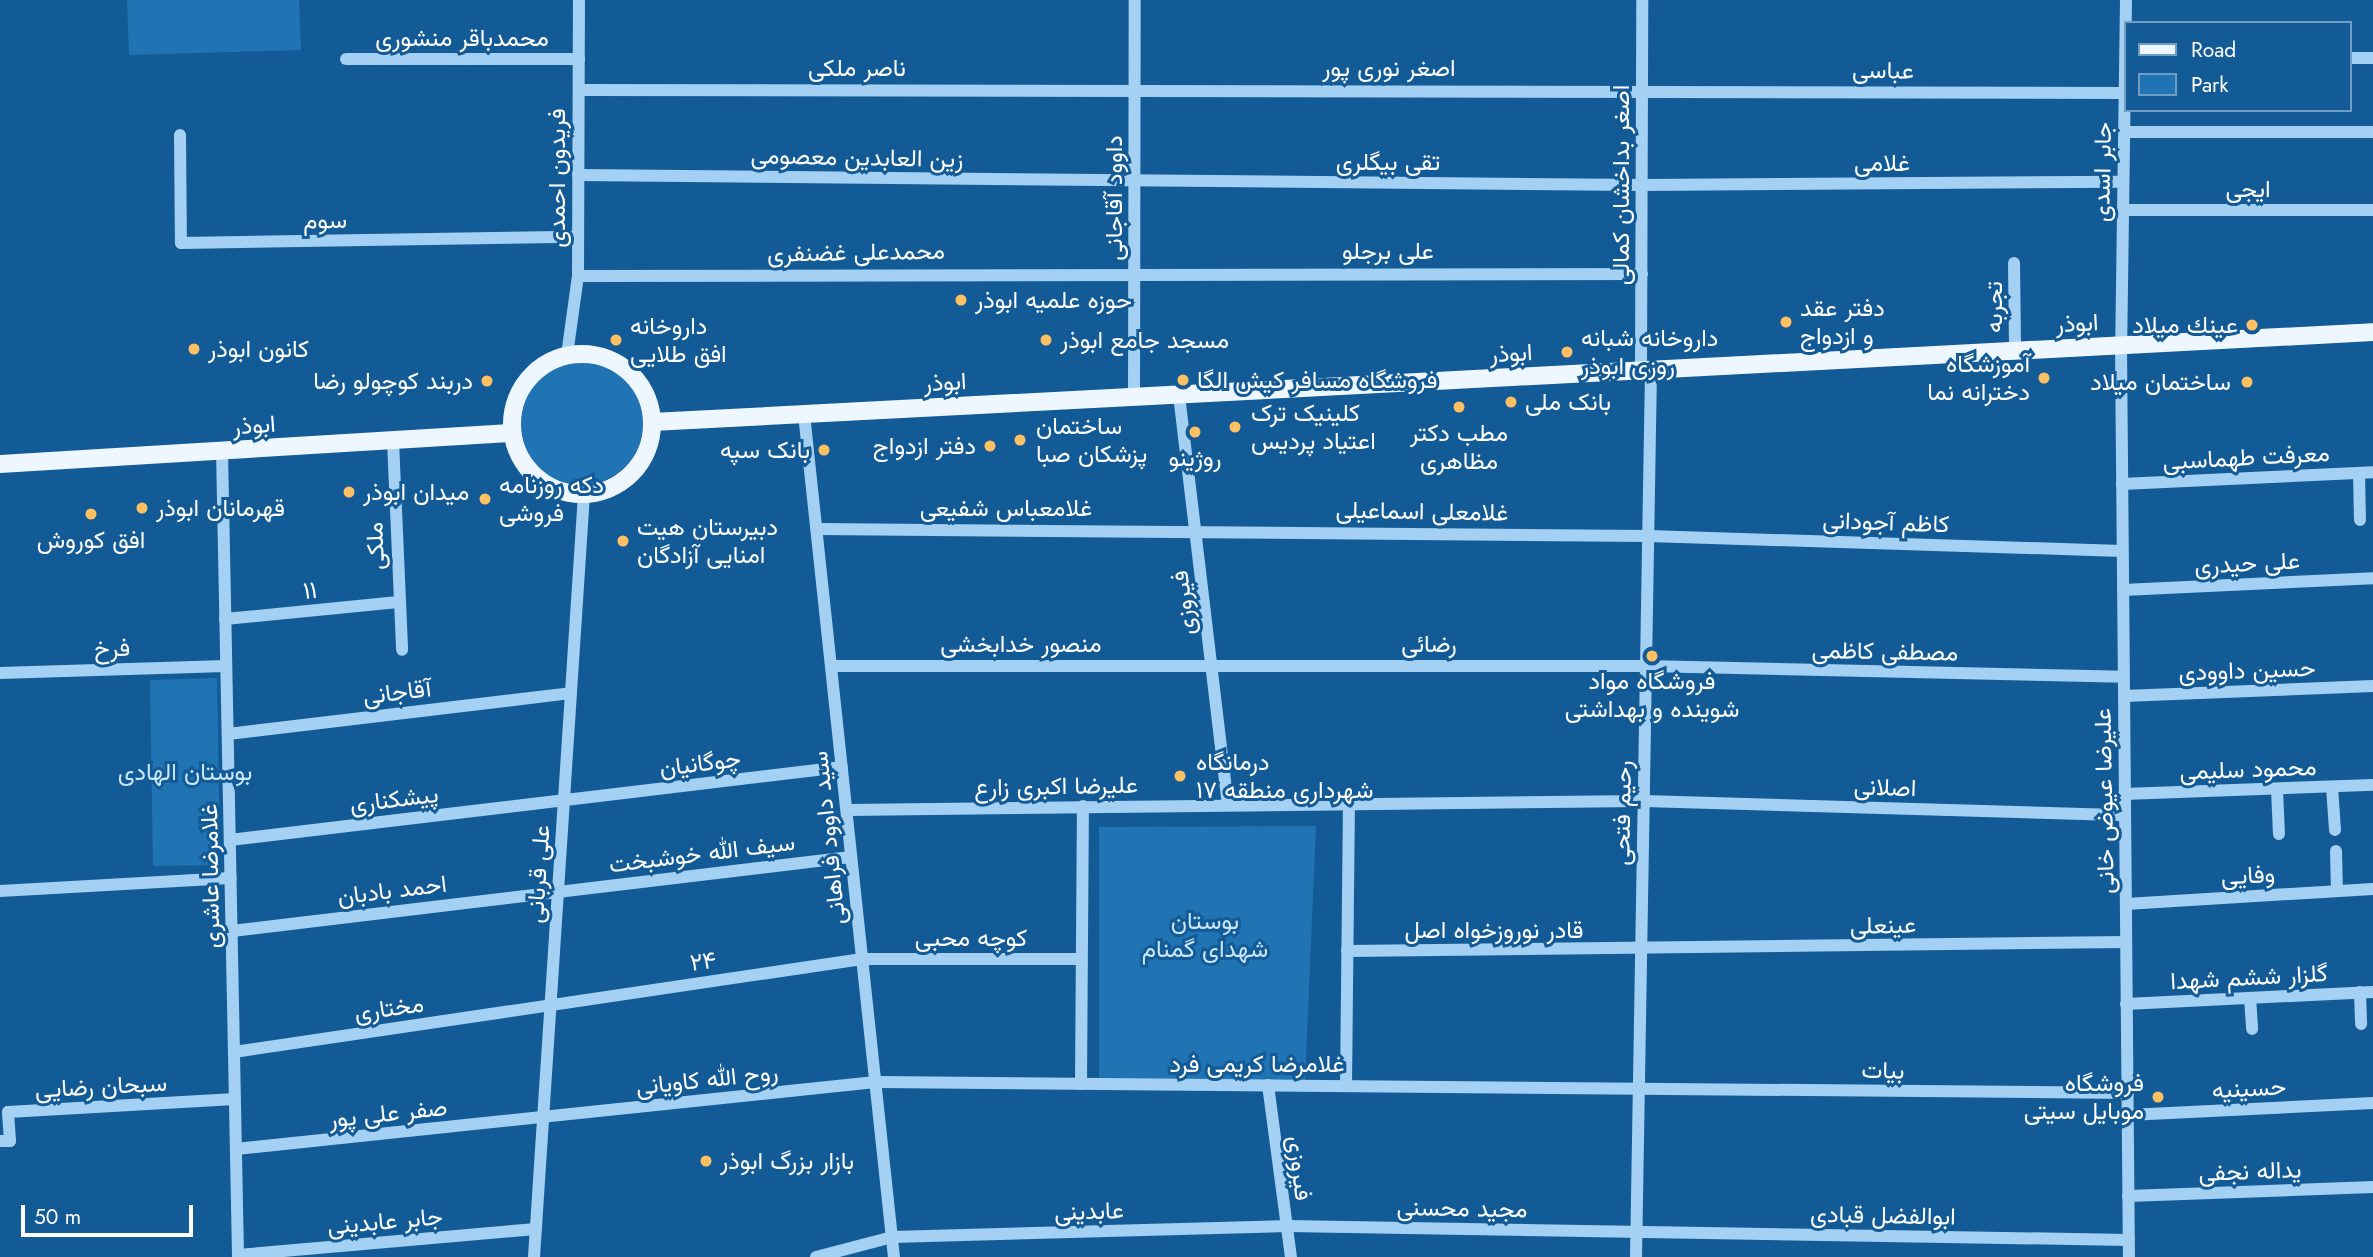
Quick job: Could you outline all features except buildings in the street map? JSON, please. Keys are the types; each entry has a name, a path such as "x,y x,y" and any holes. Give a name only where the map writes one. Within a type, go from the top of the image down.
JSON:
{"main road":[{"name":"ابوذر","path":"652,422 2373,332"},
{"path":"567,355 607,359 625,369 649,402 652,422 640,464 615,485 584,494 544,483 528,470 511,433 515,402 531,376 567,355"},
{"name":"ابوذر","path":"0,464 511,433"}],"street":[{"name":"فریدون احمدی","path":"567,355 578,276 579,0"},
{"name":"داوود آقاجانی","path":"1134,397 1135,0"},
{"name":"اصغر بداخشان کمالی","path":"1642,0 1642,274 1646,370"},
{"name":"جابر اسدی","path":"2126,0 2126,21"},
{"path":"2352,58 2373,58"},
{"name":"محمدباقر منشوری","path":"346,59 579,59"},
{"name":"اصغر نوری پور","path":"1135,88 1642,89"},
{"name":"ناصر ملکی","path":"579,90 1135,88"},
{"name":"عباسی","path":"1642,89 2124,93"},
{"name":"جابر اسدی","path":"2121,345 2124,93"},
{"path":"2124,132 2373,132"},
{"name":"سوم","path":"180,135 181,243 578,237"},
{"name":"زین العابدین معصومی","path":"578,175 1135,181"},
{"name":"تقی بیگلری","path":"1135,181 1642,186"},
{"name":"غلامی","path":"1642,186 2123,182"},
{"name":"ایجی","path":"2123,210 2373,210"},
{"name":"تجربه","path":"2014,263 2015,351"},
{"name":"علی برجلو","path":"1135,271 1642,274"},
{"name":"محمدعلی غضنفری","path":"578,276 1135,271"},
{"name":"علیرضا عیوض خانی","path":"2121,345 2129,1257"},
{"name":"رحیم فتحی","path":"1636,1257 1648,536 1646,370"},
{"name":"فیروزی","path":"1179,395 1228,805"},
{"name":"سید داوود فراهانی","path":"804,414 894,1257"},
{"name":"ملکی","path":"393,441 402,650"},
{"name":"غلامرضا عاشری","path":"222,451 238,1256"},
{"name":"معرفت طهماسبی","path":"2122,484 2373,472"},
{"path":"2359,473 2360,520"},
{"name":"علی قربانی","path":"534,1257 584,494"},
{"name":"غلامعلی اسماعیلی","path":"1195,528 1648,536"},
{"name":"غلامعباس شفیعی","path":"817,529 1195,528"},
{"name":"کاظم آجودانی","path":"1648,536 2122,551"},
{"name":"علی حیدری","path":"2123,590 2373,578"},
{"name":"۱۱","path":"225,619 398,602"},
{"name":"منصور خدابخشی","path":"831,666 1212,664"},
{"name":"رضائی","path":"1212,664 1646,666"},
{"name":"فرخ","path":"0,673 226,666"},
{"name":"مصطفی کاظمی","path":"1646,666 2123,677"},
{"name":"حسین داوودی","path":"2123,696 2373,686"},
{"name":"آقاجانی","path":"228,734 571,693"},
{"name":"چوگانیان","path":"564,800 842,767"},
{"name":"محمود سلیمی","path":"2124,794 2373,785"},
{"path":"2332,787 2335,830"},
{"path":"2277,789 2279,834"},
{"name":"پیشکناری","path":"230,840 564,800"},
{"name":"علیرضا اکبری زارع","path":"847,810 1644,801"},
{"name":"اصلانی","path":"1644,801 2125,815"},
{"path":"1346,1086 1349,804"},
{"path":"1082,1084 1079,959 1083,806"},
{"path":"2336,851 2337,891"},
{"name":"سیف الله خوشبخت","path":"558,892 851,857"},
{"path":"0,891 231,877"},
{"name":"وفایی","path":"2126,904 2373,889"},
{"name":"احمد بادبان","path":"232,931 558,892"},
{"name":"عینعلی","path":"1641,950 2126,942"},
{"name":"قادر نوروزخواه اصل","path":"1347,951 1641,950"},
{"name":"کوچه محبی","path":"862,959 1079,959"},
{"name":"۲۴","path":"550,1005 862,959"},
{"path":"2361,1024 2367,992"},
{"name":"گلزار ششم شهدا","path":"2126,1004 2367,992"},
{"path":"2250,998 2252,1029"},
{"name":"مختاری","path":"234,1052 550,1005"},
{"name":"غلامرضا کریمی فرد","path":"876,1082 1639,1089"},
{"name":"روح الله کاویانی","path":"544,1119 876,1082"},
{"name":"فیروزی","path":"1268,1085 1291,1257"},
{"name":"بیات","path":"1639,1089 2127,1093"},
{"name":"سبحان رضایی","path":"0,1141 10,1141 8,1112 235,1099"},
{"name":"حسینیه","path":"2128,1115 2373,1103"},
{"name":"صفر علی پور","path":"236,1149 544,1119"},
{"name":"یداله نجفی","path":"2128,1196 2373,1187"},
{"name":"عابدینی","path":"816,1257 892,1237 1287,1226"},
{"name":"مجید محسنی","path":"1287,1226 1636,1232"},
{"name":"جابر عابدینی","path":"238,1256 536,1229"},
{"name":"ابوالفضل قبادی","path":"1636,1232 2129,1240"}],"green space":[{"path":"127,0 299,0 301,50 129,55"},
{"name":"میدان ابوذر","path":"581,361 605,366 625,379 638,399 643,423 638,447 625,467 605,480 581,485 557,480 537,467 524,447 519,423 524,399 537,379 557,366"},
{"name":"بوستان الهادی","path":"217,678 220,865 153,866 150,680"},
{"name":"بوستان شهدای گمنام","path":"1316,826 1305,1081 1099,1079 1099,827"}],"place":[{"name":"حوزه علمیه ابوذر","path":"961,300"},
{"name":"دفتر عقد و ازدواج","path":"1786,322"},
{"name":"عينك ميلاد","path":"2252,325"},
{"name":"داروخانه افق طلایی","path":"616,340"},
{"name":"مسجد جامع ابوذر","path":"1046,340"},
{"name":"کانون ابوذر","path":"194,349"},
{"name":"داروخانه شبانه روزی ابوذر","path":"1567,352"},
{"name":"آموزشگاه دخترانه نما","path":"2044,378"},
{"name":"فروشگاه مسافر کیش الگا","path":"1183,380"},
{"name":"دربند کوچولو رضا","path":"487,381"},
{"name":"ساختمان میلاد","path":"2247,382"},
{"name":"بانک ملی","path":"1511,402"},
{"name":"مطب دکتر مظاهری","path":"1459,407"},
{"name":"کلینیک ترک اعتیاد پردیس","path":"1235,427"},
{"name":"روژینو","path":"1195,432"},
{"name":"ساختمان پزشکان صبا","path":"1020,440"},
{"name":"دفتر ازدواج","path":"990,446"},
{"name":"بانک سپه","path":"824,450"},
{"name":"میدان ابوذر","path":"349,492"},
{"name":"دکه روزنامه فروشی","path":"485,499"},
{"name":"قهرمانان ابوذر","path":"142,508"},
{"name":"افق کوروش","path":"91,514"},
{"name":"دبیرستان هیت امنایی آزادگان","path":"623,541"},
{"name":"فروشگاه مواد شوینده و بهداشتی","path":"1652,656"},
{"name":"درمانگاه شهرداری منطقه ۱۷","path":"1180,776"},
{"name":"فروشگاه موبایل سیتی","path":"2158,1097"},
{"name":"بازار بزرگ ابوذر","path":"706,1161"}]}
